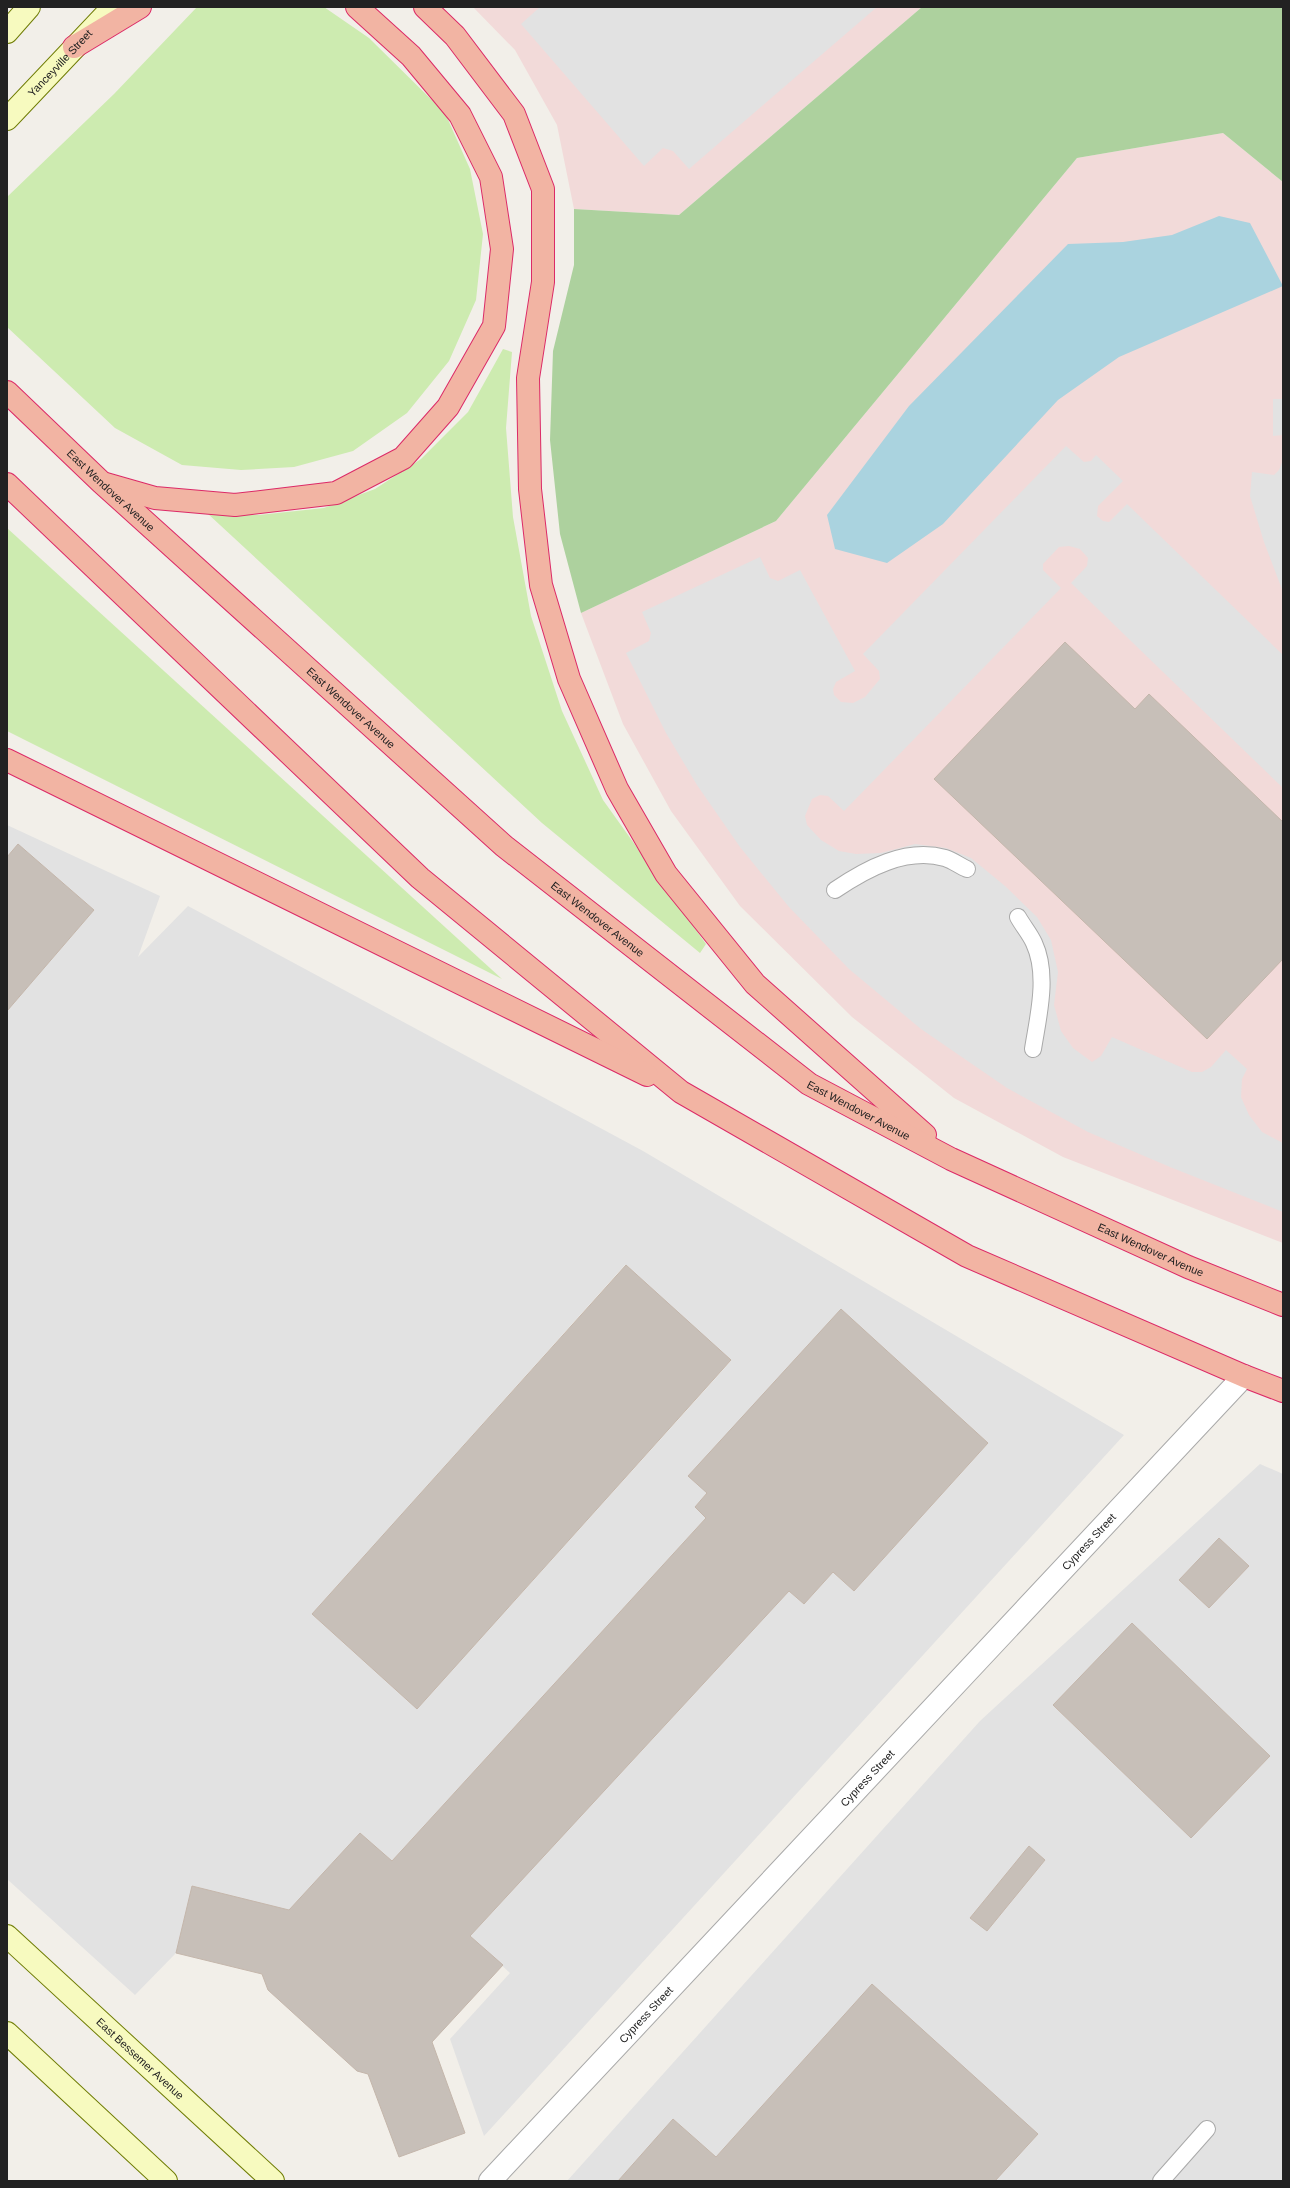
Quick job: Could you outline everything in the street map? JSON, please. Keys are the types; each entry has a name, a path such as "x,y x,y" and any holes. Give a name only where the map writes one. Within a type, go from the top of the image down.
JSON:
{"highway":[{"path":"74,47 140,7"},
{"path":"101,482 155,498 235,506 336,493 403,458 448,407 494,326 502,249 491,177 460,115 411,56 357,7"},
{"path":"425,7 455,36 514,114 543,189 543,282 528,378 530,489 541,585 569,679 617,788 666,874 755,984 951,1159"},
{"name":"East Wendover Avenue","path":"7,392 101,482 504,846 809,1084 951,1159 1188,1267 1283,1305"},
{"path":"7,484 420,878 681,1092"},
{"path":"7,760 681,1092 967,1256 1244,1376 1283,1391"}],"main road":[{"path":"7,32 29,7"},
{"name":"Yanceyville Street","path":"7,119 113,7"},
{"name":"East Bessemer Avenue","path":"7,1936 273,2181"},
{"path":"7,2033 166,2181"}],"street":[{"name":"Cypress Street","path":"490,2181 1244,1376"}],"lane":[{"path":"835,890 864,871 891,861 915,856 944,858 967,869"},
{"path":"1018,917 1035,944 1041,974 1039,1007 1033,1049"},
{"path":"1161,2181 1207,2129"}],"shaded area":[{"path":"473,7 922,7 679,215 574,209 557,125 515,50"},
{"path":"540,7 877,7 689,169 673,151 663,148 644,166 521,24"},
{"path":"1223,133 1283,182 1283,1243 1063,1157 954,1098 852,1017 740,906 671,811 623,724 581,613 776,521 1077,158"},
{"path":"1273,399 1283,399 1283,435 1273,436"},
{"path":"1066,446 1084,462 1091,461 1096,455 1123,481 1098,506 1097,516 1103,521 1109,522 1127,504 1283,655 1283,788 1071,583 1087,566 1088,558 1080,549 1069,546 1059,547 1043,564 1043,570 1061,588 844,811 828,796 820,795 812,799 805,816 807,825 821,840 839,851 856,854 881,853 915,844 946,848 971,858 1005,886 1037,917 1051,940 1058,972 1054,1005 1061,1031 1073,1048 1092,1062 1101,1056 1112,1037 1192,1072 1202,1072 1211,1067 1226,1050 1247,1069 1242,1079 1241,1097 1249,1115 1262,1132 1283,1143 1283,1212 1170,1167 1088,1132 1007,1088 921,1029 849,969 789,907 740,847 697,785 666,733 626,653 649,641 651,633 642,612 760,557 770,578 778,581 800,570 855,671 836,682 833,689 834,695 841,702 853,703 865,697 880,679 879,671 863,654"},
{"path":"1283,460 1283,592 1264,542 1250,496 1252,472 1274,475 1279,470"},
{"path":"7,825 160,896 138,957 188,906 643,1151 1124,1435 484,2136 450,2039 510,1973 470,1936 789,1591 804,1604 833,1572 854,1591 988,1443 841,1309 707,1493 695,1507 706,1518 392,1861 360,1833 289,1910 193,1886 176,1953 135,1995 7,1879 7,1011 94,910 18,844 7,857","holes":["625,1265 731,1361 417,1709 312,1614"]},
{"path":"1260,1464 1283,1474 1283,2181 995,2181 1037,2134 872,1985 716,2157 673,2119 618,2181 567,2181 980,1721","holes":["1219,1538 1249,1566 1209,1608 1179,1580","1132,1623 1270,1756 1191,1838 1053,1705"]}],"green space":[{"path":"197,7 324,7 369,38 445,113 470,169 483,234 476,300 449,361 407,413 353,451 294,467 241,470 182,465 115,428 7,327 7,197 114,94"},
{"path":"922,7 1283,7 1283,182 1223,133 1077,158 776,521 581,613 560,534 550,440 553,351 574,265 574,209 679,215"},
{"path":"503,349 512,352 506,428 513,517 531,616 562,711 603,800 706,944 700,953 542,823 207,513 259,515 324,508 375,489 421,459 468,412"},
{"path":"7,528 502,979 7,731"}],"water":[{"path":"1219,216 1250,223 1283,286 1119,357 1058,400 943,524 887,563 835,549 827,515 909,406 1068,244 1123,242 1172,235"}],"building":[{"path":"1065,642 1135,709 1149,694 1283,822 1283,959 1207,1039 934,779"},
{"path":"18,844 94,910 7,1011 7,857"},
{"path":"626,1265 731,1360 417,1709 312,1614"},
{"path":"841,1309 988,1443 854,1591 833,1572 804,1604 789,1591 470,1936 503,1965 432,2042 465,2133 399,2157 368,2074 357,2071 268,1990 262,1974 176,1953 192,1886 289,1910 360,1833 392,1861 706,1518 695,1507 707,1493 688,1476"},
{"path":"1219,1538 1249,1566 1209,1608 1179,1580"},
{"path":"1132,1623 1270,1756 1191,1838 1053,1705"},
{"path":"1029,1846 1045,1860 987,1931 970,1918"},
{"path":"872,1984 1038,2134 995,2181 618,2181 673,2119 716,2157"}]}
